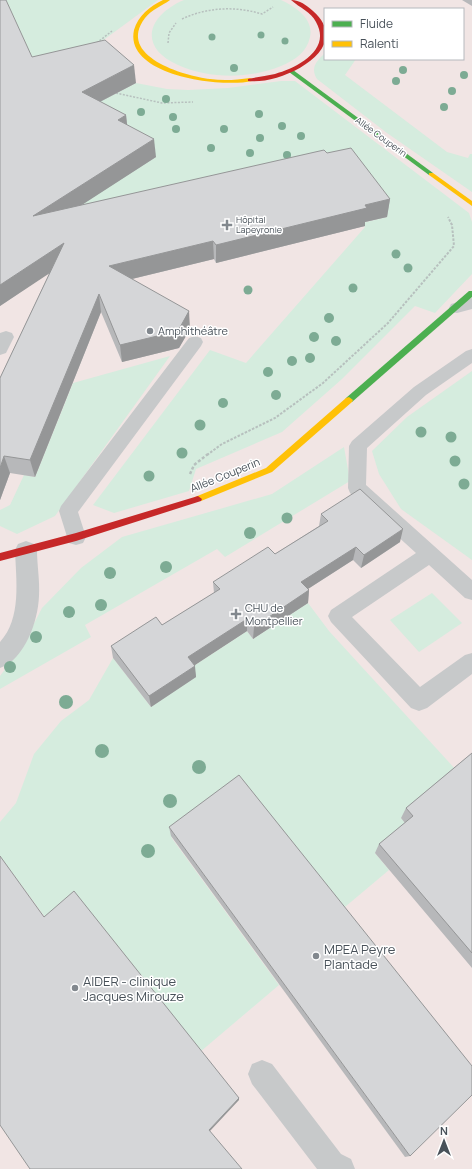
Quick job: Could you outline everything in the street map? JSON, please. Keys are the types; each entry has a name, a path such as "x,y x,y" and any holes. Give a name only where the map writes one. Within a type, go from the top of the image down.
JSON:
{"street":[{"path":"167,0 145,14 136,29 135,37 138,45 149,59 170,72 198,80 231,82 263,79 291,71 312,58 323,42 323,26 312,11 294,0"},
{"name":"Allée Couperin","path":"291,71 472,204"},
{"name":"Allée Couperin","path":"0,557 76,537 199,498 269,470 457,308 472,293"},
{"path":"0,658 18,638 28,597 26,550"}],"lane":[{"path":"457,308 472,303"},
{"path":"76,537 68,511 195,342"},
{"path":"472,355 420,391 358,446 357,488 472,592"},
{"path":"430,554 338,616 419,701 472,662"},
{"path":"262,1074 331,1164 341,1169"}],"path":[{"path":"170,47 167,39 170,30 179,20 192,14 226,9 245,10 262,14 278,5"},
{"path":"199,498 189,474 194,465 222,444 275,418 323,382 388,324 418,291 454,246 452,225 445,212"}],"shaded area":[{"name":"CHU de Montpellier","path":"0,0 472,0 472,1169 0,1169"}],"green space":[{"path":"0,0 158,0 98,44 30,76"},
{"path":"184,0 281,0 298,10 307,19 311,31 310,37 306,47 300,55 281,66 269,70 230,76 190,70 165,58 157,49 152,40 152,31 155,22 172,6"},
{"path":"324,54 324,60 355,60 345,75 447,152 468,158 470,154 472,154 472,192 387,133 317,79 314,68"},
{"path":"281,81 295,81 469,213 472,222 472,274 435,313 415,306 342,379 282,432 196,469 189,491 114,513 93,505 210,350 246,363 365,227 362,223 387,217 348,167 63,217 75,114 136,83 167,89 188,90 228,88"},
{"path":"170,356 55,516 17,534 0,526 0,510 10,505 24,475 35,477 73,383"},
{"path":"472,371 472,560 401,509 379,474 372,451 407,417"},
{"path":"344,447 350,481 225,557 217,549 85,625 91,637 0,689 0,676 23,645 42,608 81,568 122,537 272,494"},
{"path":"432,593 462,623 419,652 390,620"},
{"path":"308,603 329,631 457,771 401,818 408,826 375,853 389,870 339,912 171,837 279,985 200,1052 50,924 0,856 0,822 16,803 34,754 61,721 89,700 113,658 151,707 189,669 247,631 253,639"}],"building":[{"name":"Hôpital Lapeyronie","path":"0,0 6,0 32,57 105,40 134,65 82,92 126,115 118,120 154,139 33,216 324,150 327,153 351,148 390,199 365,205 367,208 216,245 213,241 109,266 189,311 178,331 120,345 99,294 30,460 4,456 0,468 0,378 64,243 0,285"},
{"path":"360,489 403,529 364,555 356,547 301,582 309,590 254,627 247,619 188,657 195,666 149,696 111,646 156,617 162,625 220,589 213,582 268,547 275,554 328,521 321,514"},
{"path":"472,753 472,953 379,844 413,816 406,808"},
{"name":"MPEA Peyre Plantade","path":"239,775 472,1066 472,1095 410,1156 169,827"},
{"name":"AIDER - clinique Jacques Mirouze","path":"0,856 44,917 74,891 239,1098 209,1130 242,1169 30,1169 0,1125"}],"traffic: fast":[{"path":"291,71 431,174"},
{"path":"349,400 472,293"}],"traffic: slow":[{"path":"167,0 150,10 143,17 138,26 135,38 139,49 147,58 159,66 173,72 200,79 226,82 250,80"},
{"path":"431,174 472,204"},
{"path":"198,499 269,470 349,400"}],"traffic: jam":[{"path":"250,80 289,71 312,57 319,49 323,40 323,31 319,22 313,14 294,0"},
{"path":"0,557 76,537 198,499"}],"place":[{"name":"Hôpital Lapeyronie","path":"227,225"},
{"name":"Amphithéâtre","path":"150,331"},
{"name":"CHU de Montpellier","path":"236,614"},
{"name":"MPEA Peyre Plantade","path":"316,956"},
{"name":"AIDER - clinique Jacques Mirouze","path":"75,988"}]}
